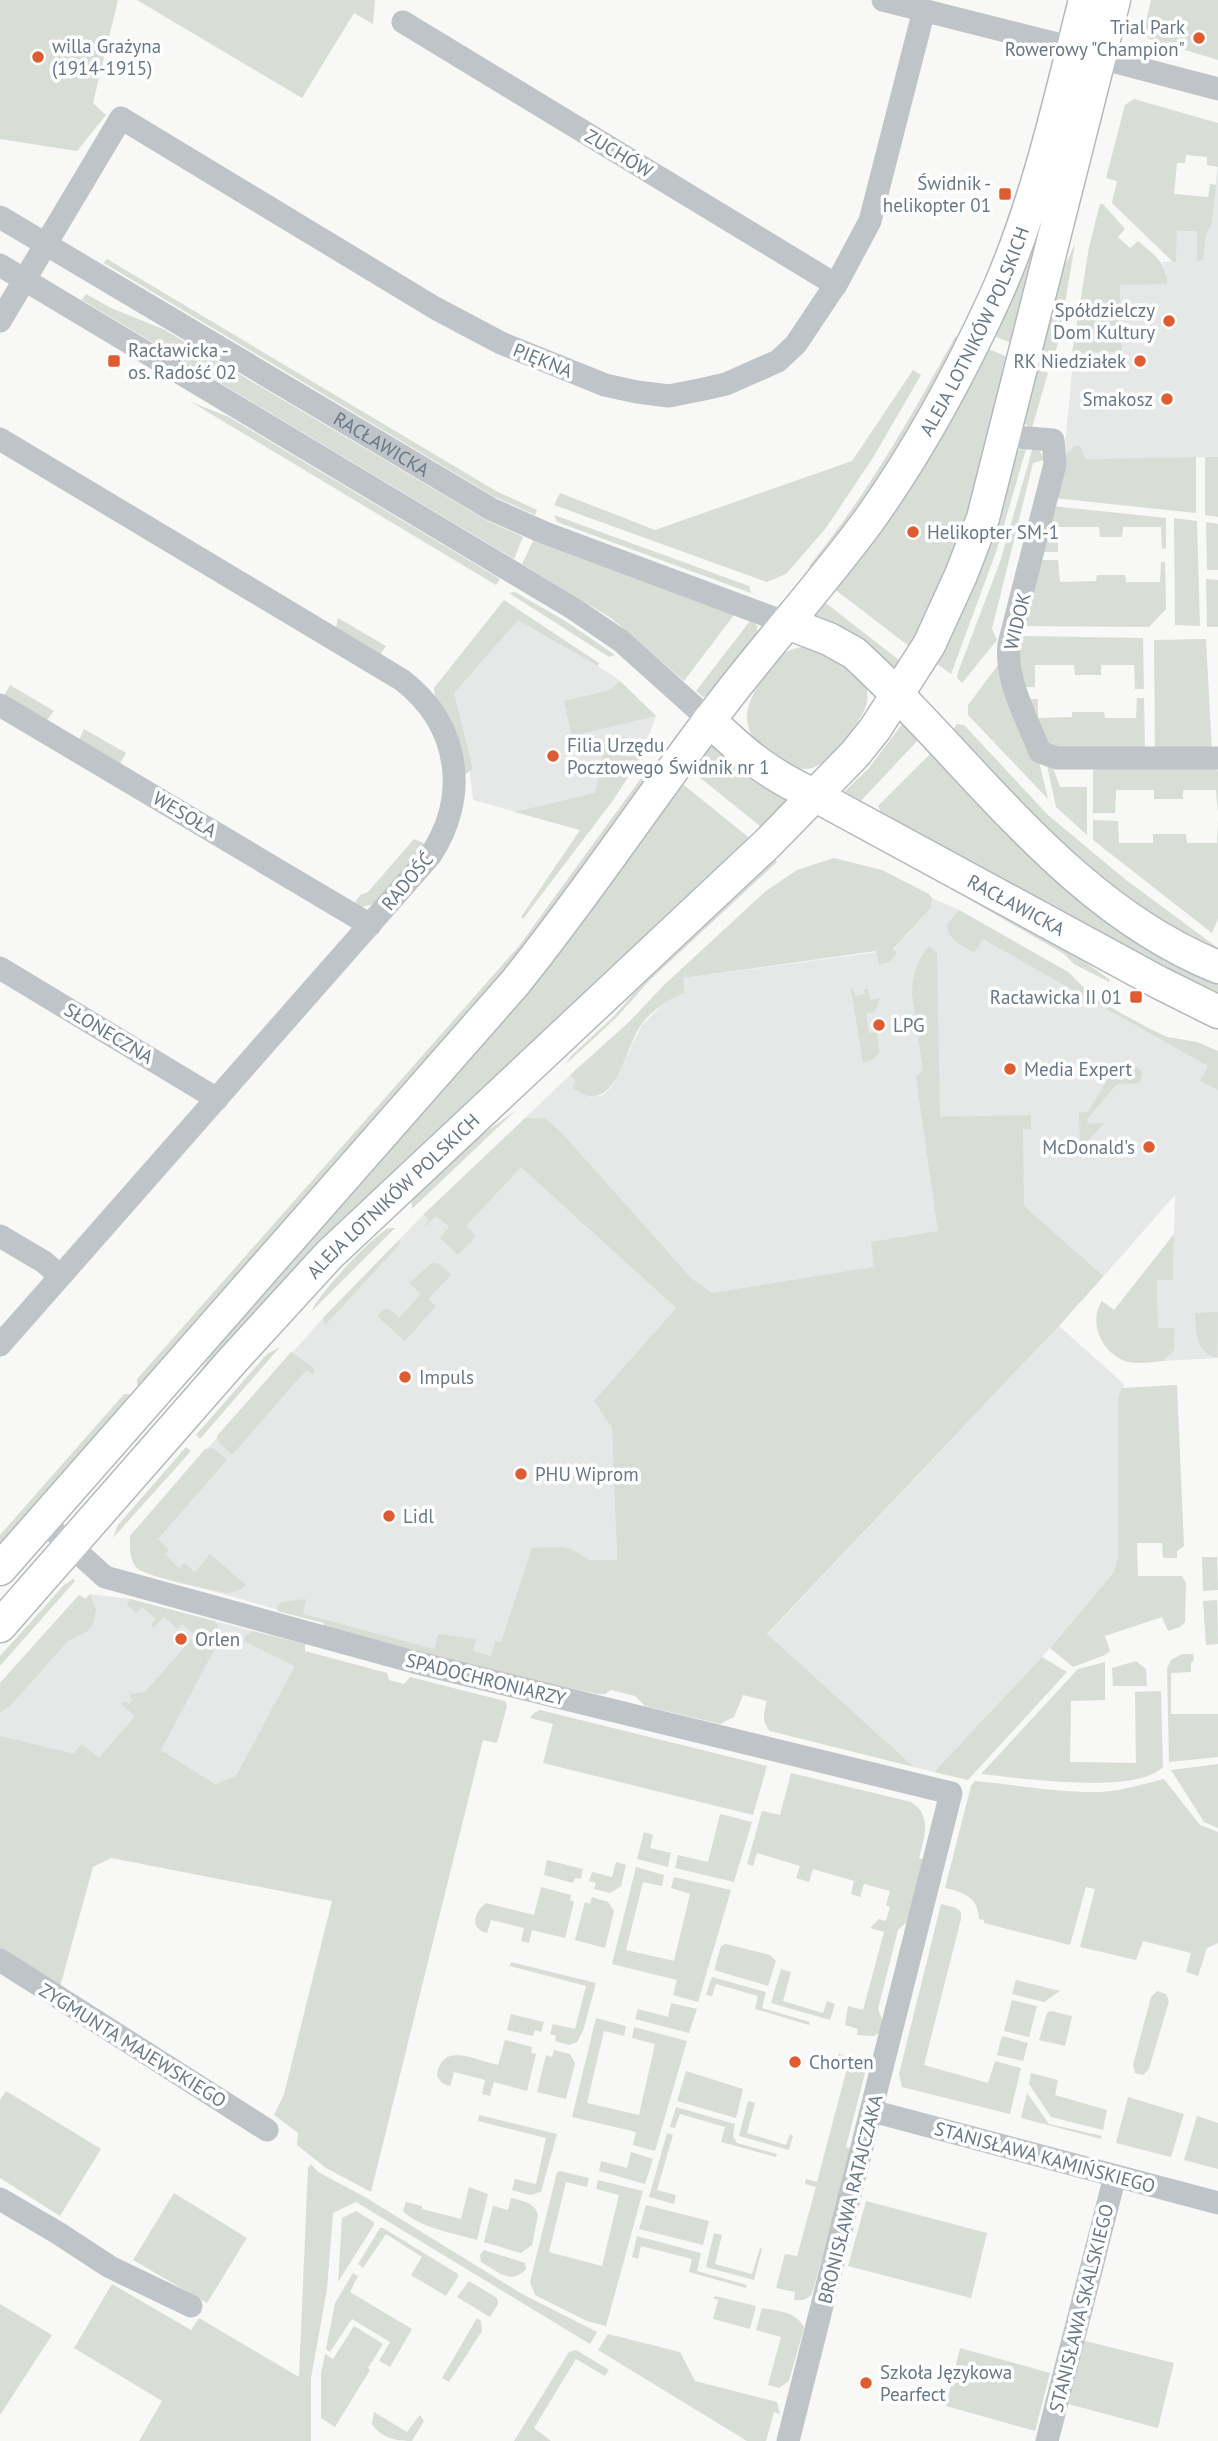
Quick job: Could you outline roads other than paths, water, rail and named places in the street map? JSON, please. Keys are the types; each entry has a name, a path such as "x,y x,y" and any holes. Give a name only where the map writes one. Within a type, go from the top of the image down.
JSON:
{"street":[{"name":"ALEJA LOTNIKÓW POLSKICH","path":"0,1626 329,1255 816,796 866,742 897,696 929,645 961,575 988,500 1005,436 1087,53 1085,0"},
{"name":"ALEJA LOTNIKÓW POLSKICH","path":"0,1569 514,984 570,914 709,720 826,576 884,498 932,421 976,337 1012,256 1087,53 1114,0"},
{"path":"893,1 1218,89"},
{"name":"PIĘKNA","path":"45,244 121,118 435,307 490,337 605,385 637,392 669,396 726,384 778,361 796,344 836,285 862,239 870,221 924,10"},
{"name":"ZUCHÓW","path":"403,22 836,285"},
{"name":"RACŁAWICKA","path":"0,217 491,509 535,529 787,624"},
{"path":"0,321 45,244"},
{"path":"0,265 595,622 628,647 709,720"},
{"name":"WIDOK","path":"1005,436 1053,440 1055,464 1009,644 1007,663 1040,752 1057,758 1218,758"},
{"name":"RADOŚĆ","path":"0,439 396,675 426,702 443,731 456,783 453,807 440,840 430,856 0,1345"},
{"path":"787,624 843,645 867,664 1044,847 1093,891 1166,941 1218,967"},
{"name":"WESOŁA","path":"0,705 370,925"},
{"name":"RACŁAWICKA","path":"709,720 760,766 781,780 816,796 1218,1012"},
{"name":"SŁONECZNA","path":"0,968 217,1099"},
{"path":"0,1237 44,1262 60,1276"},
{"name":"SPADOCHRONIARZY","path":"43,1521 96,1572 116,1580 414,1662 951,1793"},
{"name":"BRONISŁAWA RATAJCZAKA","path":"788,2441 951,1793"},
{"name":"ZYGMUNTA MAJEWSKIEGO","path":"0,1960 267,2130"},
{"name":"STANISŁAWA KAMIŃSKIEGO","path":"872,2111 1218,2203"},
{"name":"STANISŁAWA SKALSKIEGO","path":"1047,2441 1115,2176"},
{"path":"0,2199 110,2267 191,2306"}],"place":[{"name":"Trial Park Rowerowy \"Champion\"","path":"1199,38"},
{"name":"willa Grażyna (1914-1915)","path":"38,57"},
{"name":"Świdnik - helikopter 01","path":"1005,194"},
{"name":"Spółdzielczy Dom Kultury","path":"1169,321"},
{"name":"Racławicka - os. Radość 02","path":"114,361"},
{"name":"RK Niedziałek","path":"1140,361"},
{"name":"Smakosz","path":"1167,399"},
{"name":"Helikopter SM-1","path":"913,532"},
{"name":"Filia Urzędu Pocztowego Świdnik nr 1","path":"553,756"},
{"name":"Racławicka II 01","path":"1136,997"},
{"name":"LPG","path":"879,1025"},
{"name":"Media Expert","path":"1010,1069"},
{"name":"McDonald's","path":"1149,1147"},
{"name":"Impuls","path":"405,1377"},
{"name":"PHU Wiprom","path":"521,1474"},
{"name":"Lidl","path":"389,1516"},
{"name":"Orlen","path":"181,1639"},
{"name":"Chorten","path":"795,2062"},
{"name":"Szkoła Językowa Pearfect","path":"866,2383"}]}
